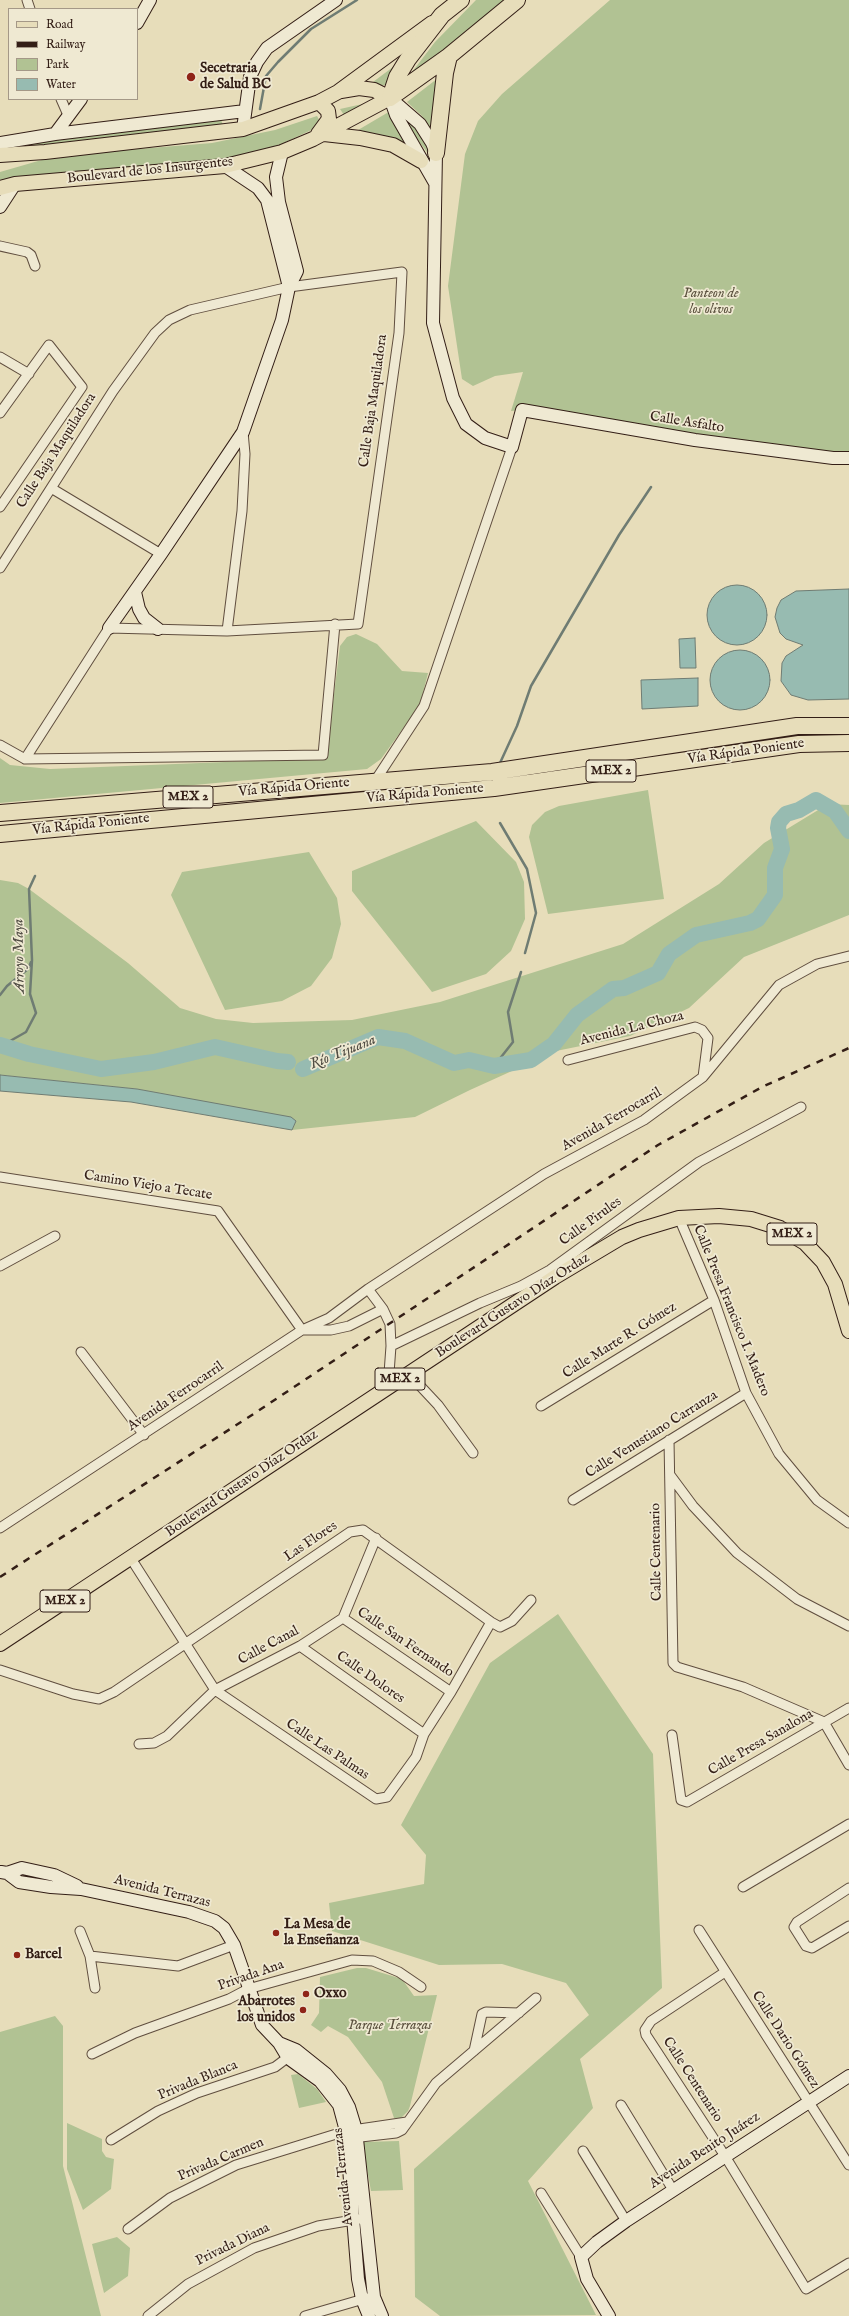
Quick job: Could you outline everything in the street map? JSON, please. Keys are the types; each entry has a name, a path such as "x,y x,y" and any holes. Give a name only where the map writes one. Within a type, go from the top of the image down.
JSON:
{"highway":[{"path":"390,98 397,77 408,59 442,15 460,0"},
{"name":"Boulevard de los Insurgentes","path":"390,98 449,56 517,0"},
{"path":"436,153 445,73 449,56"},
{"name":"Vía Rápida Oriente","path":"0,813 492,772 797,726 849,726"},
{"name":"Vía Rápida Poniente","path":"0,834 494,788 799,744 849,743"}],"main road":[{"path":"0,155 45,152 243,130 319,102 338,92 442,15"},
{"path":"338,92 358,88 374,90 390,98"},
{"name":"Boulevard de los Insurgentes","path":"0,188 15,184 225,166 282,152 319,136 390,98"},
{"path":"319,102 328,110 329,119 319,136 360,138 393,145 421,161"},
{"name":"Boulevard Gustavo Díaz Ordaz","path":"0,1644 409,1374 553,1273 622,1237 654,1224 679,1218 719,1216 751,1219 780,1228 801,1240 815,1253 829,1272 840,1297 849,1331"}],"street":[{"path":"138,20 150,0"},
{"path":"243,130 250,77 257,62 267,48 333,1"},
{"path":"375,781 424,706 512,447 485,438 466,424 453,398 433,323 436,153 432,143 420,124 390,98"},
{"path":"390,98 396,115 435,184"},
{"path":"61,100 68,115"},
{"path":"55,134 79,100"},
{"path":"0,144 55,134 245,111"},
{"path":"25,759 109,628 161,554 242,432 282,320 289,287 297,270 278,202 276,177 282,152"},
{"path":"225,166 258,188 267,200 289,287"},
{"path":"0,207 15,184"},
{"path":"0,246 27,252 31,255 35,266"},
{"name":"Calle Baja Maquiladora","path":"0,568 113,391 155,332 169,320 190,310 289,287 402,272 399,333 358,624 335,624 226,631 109,628"},
{"path":"0,413 49,344 82,386 0,507"},
{"path":"0,357 29,374"},
{"name":"Calle Asfalto","path":"512,447 522,410 695,440 833,458 849,458"},
{"path":"226,631 242,511 245,454 242,432"},
{"path":"51,488 161,554"},
{"path":"135,592 139,609 144,618 158,629"},
{"path":"0,745 25,759 323,755 335,624"},
{"name":"Avenida Ferrocarril","path":"0,1528 144,1436 302,1330 329,1318 368,1289 544,1174 644,1120 703,1077 779,985 817,964 849,956"},
{"name":"Avenida La Choza","path":"568,1060 695,1027 702,1030 708,1038 703,1077"},
{"name":"Calle Pirules","path":"391,1346 480,1302 553,1273 699,1162 801,1107"},
{"name":"Camino Viejo a Tecate","path":"0,1177 218,1211 302,1330"},
{"name":"Calle Presa Francisco I. Madero","path":"679,1218 714,1300 746,1393 779,1454 817,1500 849,1523"},
{"path":"0,1266 55,1236"},
{"path":"368,1289 383,1309 390,1324 391,1346 388,1387"},
{"name":"Calle Marte R. Gómez","path":"541,1406 714,1300"},
{"path":"302,1330 331,1330 349,1326 383,1309"},
{"path":"81,1352 144,1436"},
{"path":"409,1374 438,1405 472,1453"},
{"name":"Calle Venustiano Carranza","path":"573,1500 746,1393"},
{"name":"Calle Centenario","path":"669,1440 673,1663 677,1667 742,1687 824,1722"},
{"path":"670,1475 693,1506 737,1553 797,1599 849,1626"},
{"name":"Las Flores","path":"0,1670 72,1694 99,1699 114,1692 350,1532 363,1530 491,1622"},
{"path":"343,1618 376,1538"},
{"name":"Calle Las Palmas","path":"130,1557 215,1690 376,1799 388,1797 416,1757 424,1734 451,1692 491,1622"},
{"path":"491,1622 500,1627 506,1625 531,1600"},
{"name":"Calle Canal","path":"139,1744 154,1743 167,1736 215,1690 300,1646 343,1618"},
{"name":"Calle San Fernando","path":"343,1618 451,1692"},
{"name":"Calle Dolores","path":"300,1646 424,1734"},
{"name":"Calle Presa Sanalona","path":"672,1735 681,1800 687,1802 849,1708"},
{"path":"824,1722 849,1765"},
{"path":"743,1887 849,1824"},
{"name":"Avenida Terrazas","path":"3,1872 22,1868 54,1875 81,1889 202,1916 224,1928 234,1945 248,1989 262,2025 278,2043 292,2054 334,2096 352,2134 358,2219 368,2298 368,2316"},
{"path":"849,1888 797,1922 794,1927 806,1946 812,1948 849,1926"},
{"name":"Calle Dario Gómez","path":"699,1930 849,2165"},
{"path":"80,1931 90,1956 95,1988"},
{"path":"90,1956 130,1959 178,1966 234,1945"},
{"name":"Privada Ana","path":"92,2054 135,2033 229,1999 248,1989 333,1965 361,1960 373,1961 399,1972 421,1987"},
{"name":"Calle Centenario","path":"725,1972 651,2022 645,2030 646,2035 725,2156 806,2289 849,2263"},
{"path":"474,2051 536,1998"},
{"path":"474,2051 482,2014 490,2012 519,2012"},
{"name":"Privada Carmen","path":"128,2229 170,2198 213,2176 271,2153 335,2136 385,2130 407,2122 436,2083 474,2051"},
{"name":"Privada Blanca","path":"111,2140 158,2111 197,2093 275,2067 292,2054"},
{"name":"Avenida Benito Juárez","path":"581,2257 597,2242 626,2221 849,2076"},
{"path":"621,2105 673,2190"},
{"path":"583,2152 626,2221"},
{"path":"541,2193 581,2257 587,2279 609,2316"},
{"name":"Privada Diana","path":"148,2316 188,2284 222,2263 254,2248 318,2226 358,2219"},
{"path":"306,2316 368,2298"},
{"name":"Avenida Terrazas","path":"368,2298 382,2316"}],"green space":[{"path":"476,0 507,0 416,74 409,76 435,42"},
{"name":"Panteon de los olivos","path":"610,0 849,0 849,458 522,410 511,411 523,372 495,376 473,386 462,379 448,286 465,154 478,121 502,94"},
{"path":"409,55 390,85 369,85"},
{"path":"442,75 433,132 422,116 407,102"},
{"path":"365,104 344,115 340,109 358,105"},
{"path":"392,110 411,147 353,133"},
{"path":"402,114 419,127 432,159 415,136"},
{"path":"317,116 322,125 271,149 232,161 0,183 0,172 45,159 64,155 212,143 275,130"},
{"path":"218,119 221,120 224,127 0,149 33,140"},
{"path":"356,634 377,644 402,671 428,673 420,705 381,759 367,769 0,803 0,758 10,765 50,769 326,758 340,646 347,637"},
{"path":"648,790 664,899 548,914 529,837 532,825 545,812 559,806"},
{"path":"828,804 849,805 849,915 744,957 689,1008 630,1036 556,1051 415,1117 292,1130 296,1121 137,1089 0,1075 0,880 18,883 29,889 128,963 180,1008 216,1019 253,1023 352,1020 440,1002 623,944 719,884 764,843"},
{"path":"476,821 516,862 524,882 525,919 511,951 486,974 432,992 352,891 352,871"},
{"path":"309,852 337,898 341,924 332,958 311,986 282,1001 225,1010 171,895 182,872"},
{"path":"558,1614 653,1754 662,1988 580,2059 593,2108 528,2181 596,2315 440,2316 415,2297 414,2169 589,2015 566,1983 502,1964 439,1965 332,1931 329,1903 424,1884 426,1855 401,1825 490,1663"},
{"name":"Parque Terrazas","path":"357,1968 366,1968 402,1979 414,1996 437,1995 410,2106 408,2111 399,2120 394,2118 382,2082 348,2037 328,2026 321,2032 311,2025 319,2013 320,1977"},
{"path":"55,2016 63,2026 63,2166 101,2316 0,2316 0,2032"},
{"path":"298,2074 317,2089 326,2102 299,2108 291,2075"},
{"path":"67,2123 102,2139 102,2151 106,2157 114,2159 111,2189 83,2210 67,2169"},
{"path":"399,2141 403,2190 371,2191 362,2142"},
{"path":"117,2237 130,2248 128,2276 104,2293 92,2244"}],"water":[{"path":"737,585 754,590 762,598 767,615 762,632 754,640 737,645 720,640 712,632 707,615 712,598 720,590"},
{"path":"849,589 849,699 808,700 791,695 781,681 782,663 786,656 803,645 786,639 780,633 775,617 781,600 796,591"},
{"path":"695,638 696,668 680,668 679,639"},
{"path":"740,650 757,655 765,663 770,680 765,697 757,705 740,710 723,705 715,697 710,680 715,663 723,655"},
{"path":"698,678 698,706 642,709 641,680"},
{"path":"0,1075 137,1089 291,1117 296,1121 292,1130 131,1102 0,1091"}],"waterway":[{"name":"Arroyo Maya","path":"260,109 266,76 278,62 311,29 357,0"},
{"path":"500,763 517,726 531,686 619,535 651,487"},
{"name":"Río Tijuana","path":"303,1069 378,1037 405,1041 454,1063 469,1060 494,1066 531,1060 554,1044 577,1015 613,989 624,988 658,973 669,954 696,935 750,923 758,919 775,895 775,868 782,849 778,828 779,822 786,814 799,810 816,800 835,811 849,831"},
{"path":"500,823 527,869 536,913 525,953"},
{"name":"Arroyo Maya","path":"3,1045 26,1032 36,1013 30,994 32,960 29,889 35,876"},
{"path":"0,995 7,986 28,969 31,962"},
{"path":"494,1066 513,1042 508,1012 521,972"},
{"name":"Río Tijuana","path":"0,1045 29,1054 101,1069 154,1062 215,1047 277,1061 288,1062"}],"railway":[{"path":"0,1577 255,1413 658,1145 762,1087 849,1048"}],"place":[{"name":"Secetraria de Salud BC","path":"191,77"},
{"name":"La Mesa de la Enseñanza","path":"276,1933"},
{"name":"Barcel","path":"17,1955"},
{"name":"Oxxo","path":"306,1994"},
{"name":"Abarrotes los unidos","path":"303,2010"}]}
